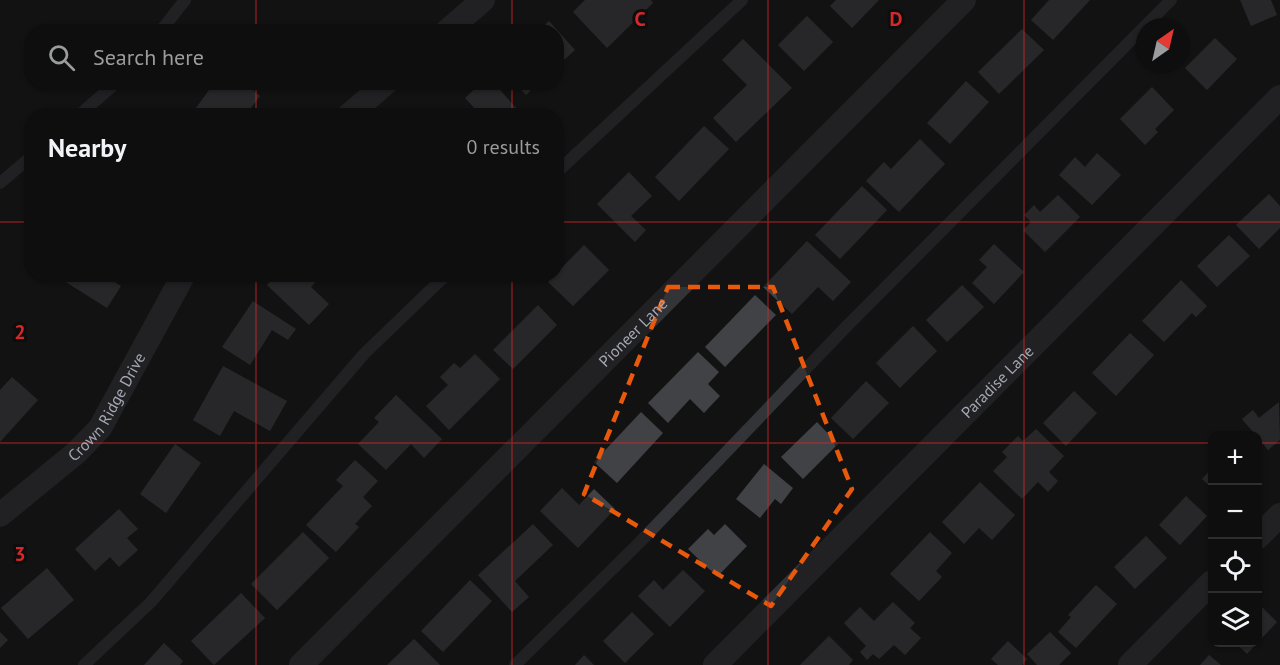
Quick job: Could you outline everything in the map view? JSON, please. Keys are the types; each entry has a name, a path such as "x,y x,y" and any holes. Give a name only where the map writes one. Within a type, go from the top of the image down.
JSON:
{"street":[{"path":"456,24 483,0"},
{"name":"Pioneer Lane","path":"301,665 964,0"},
{"path":"357,108 378,90"},
{"name":"Paradise Lane","path":"715,665 1280,97"},
{"name":"Crown Ridge Drive","path":"0,515 77,452 100,428 180,282"},
{"path":"1262,532 1280,515"},
{"path":"1130,665 1208,586"}],"lane":[{"path":"166,24 185,0"},
{"path":"564,166 742,0"},
{"path":"515,665 641,541 845,328 1171,0"},
{"path":"87,108 108,90"},
{"path":"0,183 24,163"},
{"path":"84,665 151,602 364,354 439,282"}],"highlighted area":[{"path":"668,287 773,287 852,489 771,606 584,494"}],"building":[{"path":"585,0 651,0 653,3 607,48 573,12"},
{"path":"836,0 879,0 852,28 830,6"},
{"path":"1049,0 1090,0 1053,40 1031,20"},
{"path":"1240,0 1271,0 1277,15 1251,26"},
{"path":"807,16 833,42 804,71 778,45"},
{"path":"1022,29 1044,50 999,94 978,72"},
{"path":"564,38 575,50 564,60"},
{"path":"1215,38 1237,59 1207,90 1189,72 1190,63"},
{"path":"743,39 792,88 736,142 713,118 747,85 722,60"},
{"path":"966,81 989,102 950,144 927,123"},
{"path":"1152,87 1174,110 1155,129 1158,132 1145,145 1120,119"},
{"path":"209,90 253,90 260,96 251,108 196,108"},
{"path":"474,90 500,90 516,108 474,108 465,98"},
{"path":"521,90 531,90 526,95"},
{"path":"704,126 729,149 679,201 655,177"},
{"path":"920,139 945,164 899,212 866,181 884,162 891,169"},
{"path":"1097,153 1121,175 1092,205 1059,175 1075,157 1085,167"},
{"path":"629,172 652,196 631,216 646,230 635,242 597,204"},
{"path":"862,186 887,210 840,259 815,235"},
{"path":"1269,194 1280,206 1280,228 1259,249 1236,225"},
{"path":"1058,195 1080,217 1045,252 1023,230 1031,222 1024,215 1034,205 1040,212"},
{"path":"1229,235 1250,256 1217,287 1197,266"},
{"path":"807,241 851,282 833,301 818,287 792,314 763,287"},
{"path":"994,244 1024,272 994,304 972,283 987,267 979,260"},
{"path":"584,245 609,270 573,306 548,282 564,282 564,266"},
{"path":"1181,280 1207,306 1196,317 1192,313 1164,342 1142,321"},
{"path":"66,282 115,282 121,286 107,308"},
{"path":"270,282 316,282 311,287 329,304 309,325 267,285"},
{"path":"962,285 984,307 947,342 926,320"},
{"path":"755,295 776,315 725,367 705,347"},
{"path":"253,301 296,329 288,340 272,330 250,365 222,347"},
{"path":"538,305 557,325 513,369 493,350"},
{"path":"913,326 937,351 900,388 876,363"},
{"path":"1130,333 1154,355 1116,396 1092,373"},
{"path":"698,352 719,372 708,384 720,396 704,413 690,399 668,423 648,403"},
{"path":"475,354 500,379 449,430 426,406 448,385 440,377 454,363 460,368"},
{"path":"223,366 287,401 270,431 234,411 220,436 193,420"},
{"path":"12,377 38,400 0,442 0,390"},
{"path":"866,381 889,403 853,439 831,418"},
{"path":"1074,391 1097,413 1066,446 1043,423"},
{"path":"396,395 442,439 424,458 411,444 386,470 358,444 379,422 374,418"},
{"path":"1279,402 1280,440 1268,450 1262,443 1262,431 1252,431 1242,419 1253,410 1259,418"},
{"path":"641,412 663,433 617,483 594,462"},
{"path":"817,422 838,444 803,479 781,457"},
{"path":"1036,429 1064,456 1049,472 1058,481 1048,492 1038,482 1022,499 993,471 1007,457 1002,452 1018,436 1023,441"},
{"path":"175,444 201,463 166,513 140,494"},
{"path":"355,460 378,481 363,497 372,506 355,524 359,527 336,552 306,525 343,486 336,480"},
{"path":"764,464 793,488 781,504 775,499 760,518 736,499"},
{"path":"1208,472 1208,484 1202,479"},
{"path":"980,482 1015,515 992,540 979,528 964,544 942,522"},
{"path":"562,488 579,505 594,489 615,509 578,548 540,511"},
{"path":"1186,496 1207,516 1180,545 1159,525"},
{"path":"119,509 138,529 127,538 138,550 119,567 110,557 95,571 75,549"},
{"path":"533,524 553,545 515,581 529,597 512,612 478,575"},
{"path":"725,524 747,546 717,577 688,549 708,529 714,535"},
{"path":"303,532 329,558 277,610 251,584"},
{"path":"930,532 952,553 936,571 942,577 919,601 890,574"},
{"path":"1146,536 1167,558 1135,589 1114,567"},
{"path":"47,568 74,600 28,639 1,608"},
{"path":"683,570 705,591 670,627 638,596 654,580 663,590"},
{"path":"470,580 492,601 443,652 421,631"},
{"path":"1096,585 1117,604 1076,648 1058,632 1071,617 1068,615"},
{"path":"241,593 265,618 214,665 191,641"},
{"path":"893,602 915,623 910,628 921,638 905,655 894,645 879,659 873,654 867,660 860,652 866,646 844,623 860,607 874,621"},
{"path":"1262,607 1277,622 1262,638"},
{"path":"632,612 654,634 625,663 603,641"},
{"path":"0,632 8,640 0,648"},
{"path":"1050,632 1071,653 1059,665 1037,665 1027,654"},
{"path":"829,636 853,660 849,665 800,665"},
{"path":"414,639 440,665 387,665"},
{"path":"1008,641 1027,659 1022,665 998,665 991,659"},
{"path":"164,643 183,661 180,665 144,665"},
{"path":"1240,647 1254,647 1247,654"},
{"path":"584,655 594,665 575,665"},
{"path":"1209,655 1221,665 1200,665"}]}
